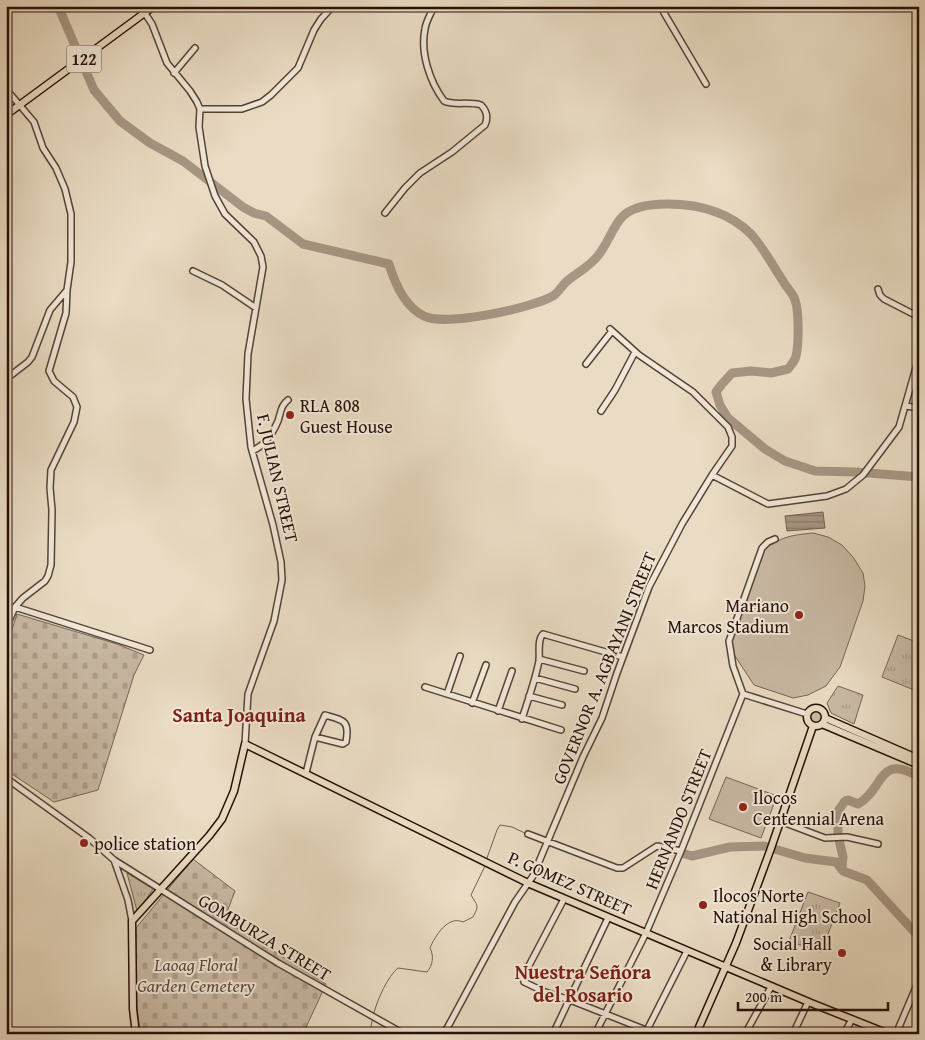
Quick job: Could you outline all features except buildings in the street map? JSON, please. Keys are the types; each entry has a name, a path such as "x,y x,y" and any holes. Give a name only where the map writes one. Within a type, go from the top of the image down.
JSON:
{"main road":[{"name":"122","path":"6,116 154,6"},
{"path":"817,708 824,713 824,721 818,727 813,726 808,723 807,714 812,709 817,708"},
{"path":"824,721 919,759"},
{"path":"824,721 919,765"},
{"path":"696,1034 736,943 813,726"},
{"name":"P. GOMEZ STREET","path":"245,744 528,883 772,987 889,1034"},
{"name":"F. JULIAN STREET","path":"132,921 222,819 234,791 245,744"},
{"path":"132,921 132,1000 136,1034"}],"street":[{"name":"F. JULIAN STREET","path":"140,6 155,32 166,63 195,96 200,110 199,127 206,166 215,196 225,214 254,242 261,256 263,267 248,354 246,398 252,452 273,525 281,562 282,580 274,621 248,694 245,744"},
{"path":"200,110 242,109 262,102 271,95 298,68 317,24 333,6"},
{"path":"385,213 412,180 484,125 486,120 486,114 481,105 467,103 451,104 444,101 432,80 427,62 424,34 425,26 434,6"},
{"path":"660,6 706,84"},
{"path":"174,73 195,48"},
{"path":"6,89 21,104 34,122 43,148 56,168 69,202 71,262 65,322 49,371 54,381 75,400 76,414 52,470 50,488 52,510 51,565 48,576 42,584 27,594 15,608 6,628"},
{"path":"193,271 222,285 256,308"},
{"path":"878,289 884,299 919,317"},
{"path":"6,379 32,357 50,310 67,290"},
{"name":"GOVERNOR A. AGBAYANI STREET","path":"444,1034 515,902 528,883 548,841 583,757 602,718 649,586 682,524 712,475 731,450 733,442 731,432 688,388 635,352 611,330 586,364"},
{"path":"601,412 635,352"},
{"path":"712,475 768,504 835,494 846,489 863,475 899,426 919,357"},
{"path":"252,452 261,448 271,434 277,423 282,404 288,400"},
{"path":"906,406 919,408"},
{"path":"775,540 768,542 762,548 729,641 733,666 743,694 807,714"},
{"path":"15,608 150,650"},
{"path":"522,719 535,678 539,660 540,638 543,634 623,657"},
{"path":"447,694 460,656"},
{"path":"539,660 584,671"},
{"path":"472,703 486,665"},
{"path":"498,711 512,671"},
{"path":"535,678 575,689"},
{"path":"425,687 560,730"},
{"name":"HERNANDO STREET","path":"595,1034 646,932 681,851 743,694"},
{"path":"529,696 562,705"},
{"path":"306,773 315,737 325,714 340,719 348,730 346,742 343,744 315,737"},
{"name":"GOMBURZA STREET","path":"6,778 88,838 114,860 278,964 396,1032 404,1034"},
{"path":"780,821 825,838 854,838 878,844"},
{"path":"528,834 616,868 622,868 657,846 681,851"},
{"path":"114,860 126,895 132,921"},
{"path":"564,899 523,977 525,984 606,1014 646,1032 656,1034"},
{"path":"553,1034 608,918"},
{"path":"646,1032 687,951"},
{"path":"896,1034 919,980"},
{"path":"745,1034 772,987"},
{"path":"793,1034 808,1002"},
{"path":"844,1034 852,1020"}],"green space":[{"name":"Mariano Marcos Stadium","path":"813,533 828,537 842,545 853,557 863,573 865,586 863,601 840,667 826,686 808,695 793,698 754,685 733,653 732,641 734,629 763,551 786,538"},
{"path":"17,614 117,644 144,655 134,675 98,790 54,802 6,770 6,648"},
{"path":"898,635 919,643 919,692 882,677"},
{"path":"838,686 863,695 854,724 831,713 827,703"},
{"path":"816,709 824,717 816,725 808,717"},
{"name":"Ilocos Centennial Arena","path":"726,777 777,796 761,838 709,819"},
{"name":"Laoag Floral Garden Cemetery","path":"193,859 235,891 224,920 326,984 303,1034 142,1034 140,1031 137,1008 136,928"},
{"path":"127,873 153,889 137,912 137,911"},
{"path":"808,892 840,903 821,952 789,941"}],"shaded area":[{"path":"823,512 825,528 787,531 785,516"}],"waterway":[{"path":"58,6 94,90 120,121 150,143 183,161 243,207 254,213 266,216 303,244 389,264 394,279 406,301 424,316 435,319 469,318 508,311 553,296 566,282 595,259 622,217 630,211 641,207 667,204 694,206 730,218 756,239 793,295 797,311 798,336 795,358 788,369 771,373 751,371 732,373 722,384 716,392 720,405 728,418 765,449 785,461 815,471 919,477"},
{"path":"842,867 843,857 838,835 838,811 845,801 848,800 858,804 866,798 889,771 896,769 906,770 919,777"},
{"path":"487,858 500,825 512,827 527,834"},
{"path":"685,854 692,856 730,847 764,846 805,858 836,862 843,871 867,880 919,937"},
{"path":"647,855 657,849 661,849"},
{"path":"374,1013 383,989 398,968 427,972 432,960 430,948 443,928 452,921 463,922 473,917 477,905 471,895 485,866"},
{"path":"367,1034 372,1021"}],"place":[{"name":"RLA 808 Guest House","path":"290,415"},
{"name":"Mariano Marcos Stadium","path":"799,615"},
{"name":"Ilocos Centennial Arena","path":"743,807"},
{"name":"police station","path":"84,843"},
{"name":"Ilocos Norte National High School","path":"703,905"},
{"name":"Social Hall & Library","path":"842,953"}],"district":[{"name":"Santa Joaquina","path":"239,714"},
{"name":"Nuestra Señora del Rosario","path":"583,982"}]}
